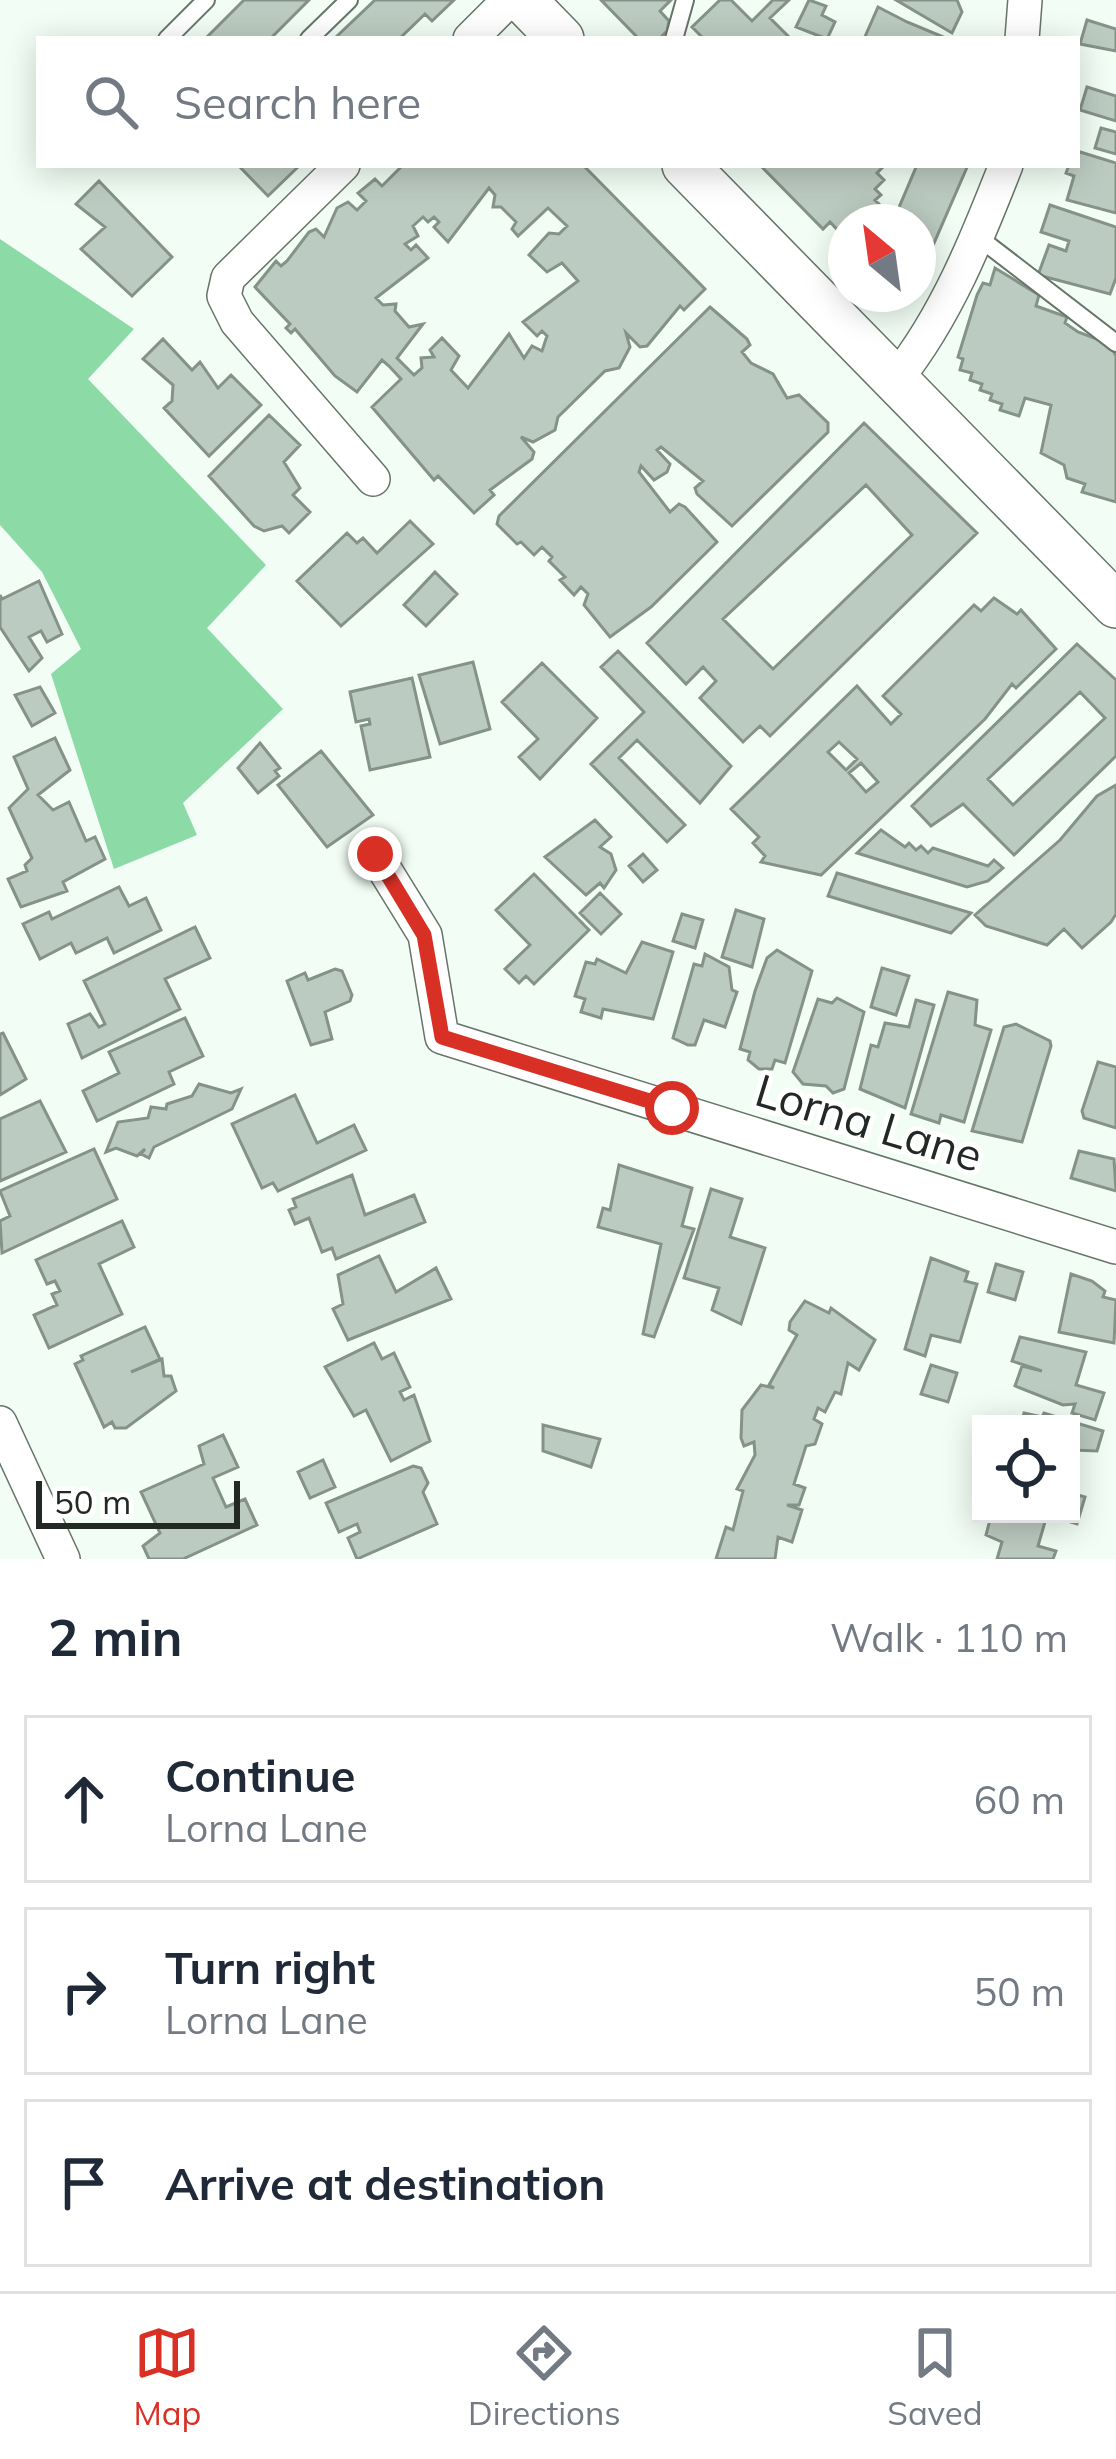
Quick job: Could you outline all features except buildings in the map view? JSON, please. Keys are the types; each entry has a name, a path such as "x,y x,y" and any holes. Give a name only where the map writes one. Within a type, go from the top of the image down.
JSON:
{"street":[{"path":"473,36 509,0"},
{"path":"523,0 558,36"},
{"path":"1022,36 1024,0"},
{"path":"340,168 228,278 224,296 237,322 373,479"},
{"path":"688,168 1116,604"},
{"path":"896,379 917,353 978,237 1005,168"},
{"name":"Lorna Lane","path":"375,854 424,935 442,1037 1116,1247"},
{"path":"0,1424 63,1559"}],"lane":[{"path":"170,36 206,0"},
{"path":"312,36 349,0"},
{"path":"675,36 686,0"},
{"path":"978,237 1116,343"}],"green space":[{"path":"0,239 134,329 88,379 266,565 207,628 283,709 183,803 197,835 114,869 51,674 81,649 42,572 0,525"}],"route":[{"path":"375,854 409,902 424,935 442,1037 672,1108"}]}
